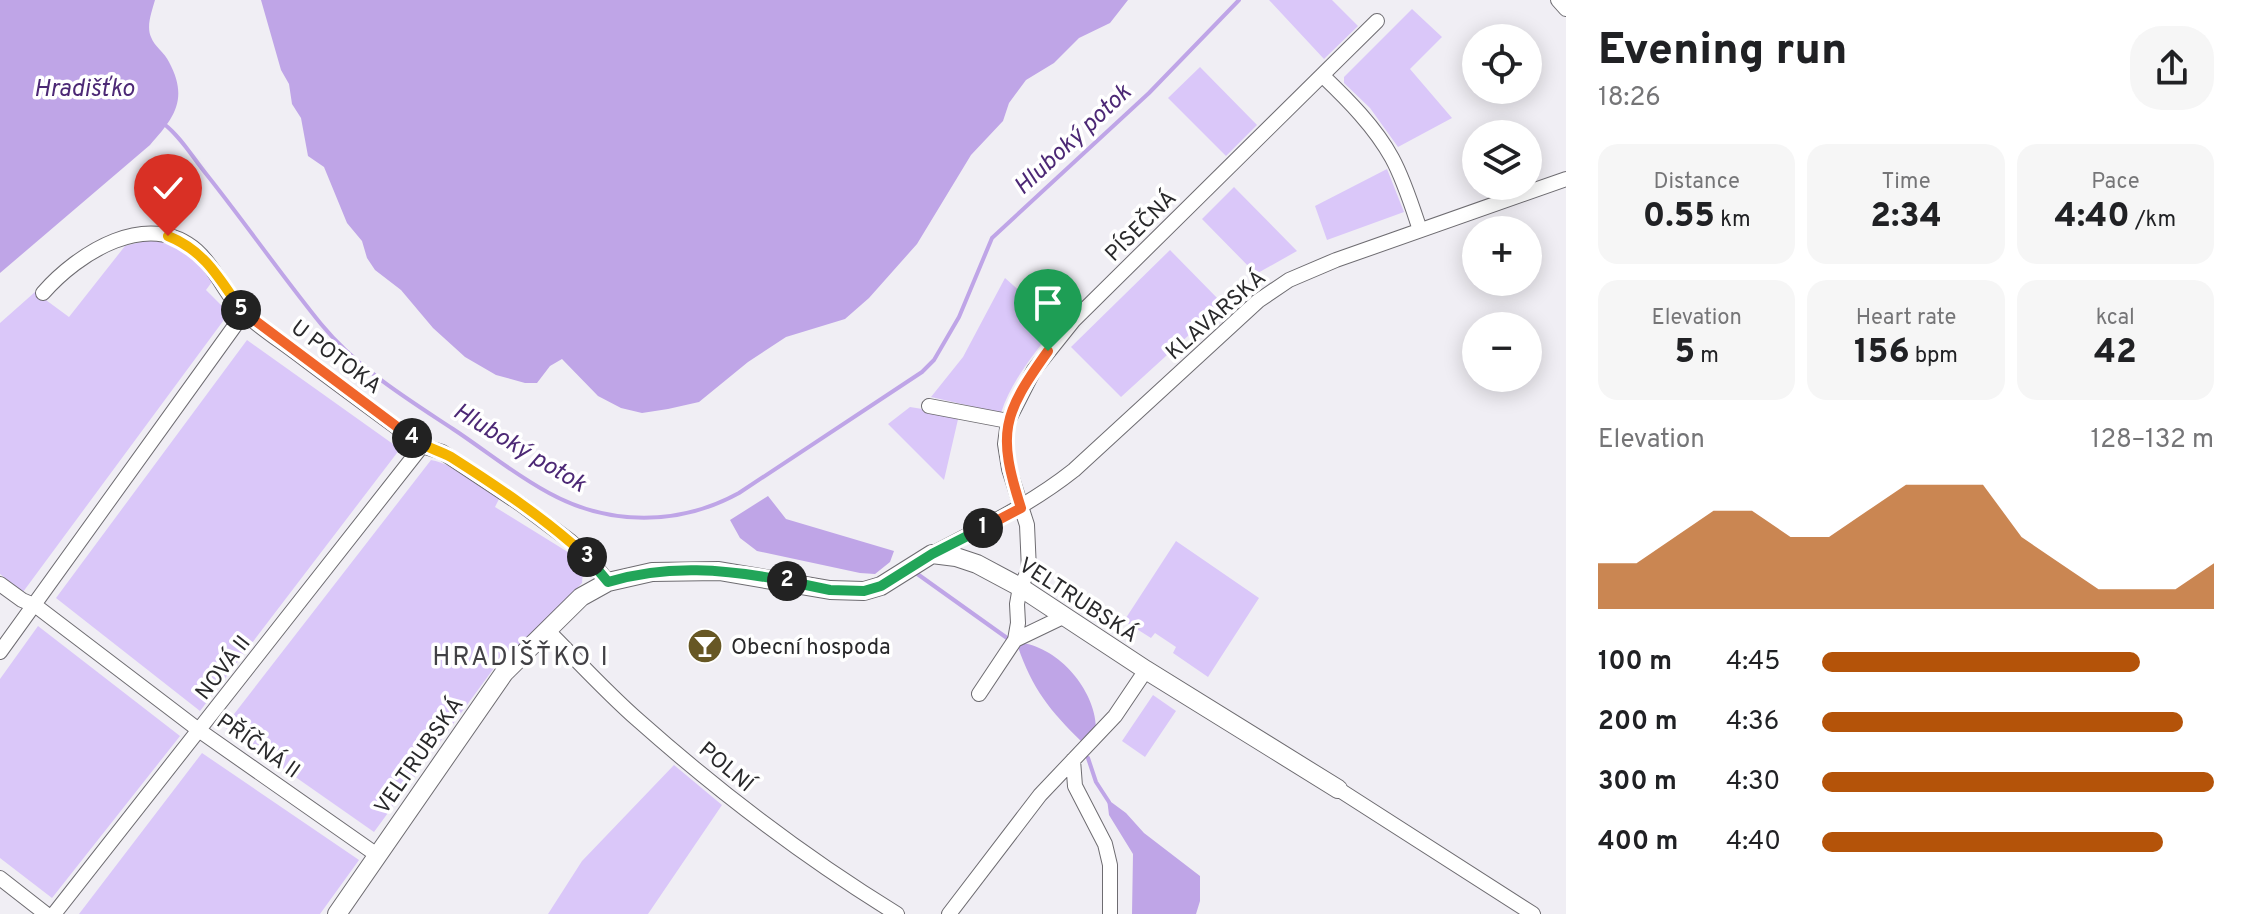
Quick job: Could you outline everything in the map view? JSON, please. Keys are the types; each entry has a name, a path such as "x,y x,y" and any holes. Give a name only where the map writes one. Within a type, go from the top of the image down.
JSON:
{"street":[{"path":"1558,0 1566,9"},
{"name":"PÍSEČNÁ","path":"1015,640 1020,587 1029,570 1027,525 1005,444 1008,421 1034,370 1074,320 1377,21"},
{"path":"1323,76 1366,121 1393,159 1420,230"},
{"name":"KLAVARSKÁ","path":"932,554 1021,508 1074,470 1258,301 1289,280 1566,179"},
{"name":"U POTOKA","path":"43,293 75,263 127,237 147,233 186,243 199,252 244,313 422,446 442,452 522,505 570,541 590,559 608,582"},
{"path":"0,652 244,313"},
{"path":"929,406 1008,421"},
{"name":"NOVÁ II","path":"54,914 422,446"},
{"name":"VELTRUBSKÁ","path":"337,914 504,673 581,597 608,582 652,572 696,569 744,574 830,590 864,591 881,586 932,554 977,564 1020,587 1533,914"},
{"name":"PŘÍČNÁ II","path":"0,584 34,605 200,731 377,855"},
{"path":"979,694 1015,640 1065,616"},
{"name":"POLNÍ","path":"547,630 636,718 727,796 835,876 897,914"},
{"path":"949,914 1040,795 1115,716 1146,670"},
{"path":"1073,760 1075,786 1105,844 1110,865 1110,914"},
{"path":"0,878 46,914"}],"shaded area":[{"path":"1269,0 1332,0 1358,26 1324,59"},
{"path":"1412,9 1442,37 1410,69 1452,118 1398,147 1370,108 1344,83 1344,77"},
{"path":"1200,67 1257,125 1226,156 1168,98"},
{"path":"1387,169 1404,212 1327,240 1315,206"},
{"path":"1234,187 1297,251 1256,274 1202,219"},
{"path":"149,240 179,248 193,257 214,279 206,290 229,313 23,592 0,574 0,323 35,292 69,317 125,246"},
{"path":"1170,250 1223,304 1121,397 1071,347"},
{"path":"1005,278 1057,324 1018,377 1001,413 931,397 963,357"},
{"path":"247,340 400,449 200,711 56,598"},
{"path":"910,407 959,415 944,480 888,424"},
{"path":"431,460 475,481 499,499 495,507 571,554 583,569 582,583 498,670 494,668 374,832 224,727"},
{"path":"1176,541 1259,598 1208,677 1173,653 1176,647 1155,633 1151,638 1124,621"},
{"path":"38,626 180,736 52,898 0,858 0,679"},
{"path":"1153,695 1176,711 1145,757 1122,741"},
{"path":"202,753 359,860 320,914 79,914"},
{"path":"674,765 722,805 648,914 548,914 582,861"}],"water":[{"name":"Hradišťko","path":"0,0 155,0 150,33 175,75 178,97 172,117 150,145 0,273"},
{"path":"261,0 1128,0 1110,23 1079,38 1054,63 1026,80 1009,103 1003,121 971,155 917,244 869,298 845,319 786,337 748,362 699,402 642,413 621,408 598,396 562,359 550,366 537,383 496,375 465,357 433,328 401,290 375,270 362,241 347,223 324,167 308,156 301,118 292,104 289,84 281,70"},
{"path":"768,496 786,519 894,551 890,562 875,574 860,573 757,551 740,538 730,520"},
{"path":"1022,643 1049,653 1082,685 1094,713 1096,727 1082,742 1060,720 1036,687 1018,647"},
{"path":"1107,799 1126,813 1144,833 1200,876 1200,901 1196,914 1132,914 1133,854 1109,815"}],"waterway":[{"name":"Hluboký potok","path":"164,124 187,148 321,324 350,355 383,381 512,470 572,504 620,516 668,516 692,512 739,493 922,372 934,360 959,317 992,238 1149,93 1239,0"},
{"path":"916,573 1007,638"},
{"path":"1088,758 1096,782 1109,802"}],"place":[{"name":"Obecní hospoda","path":"705,646"}],"district":[{"name":"HRADIŠŤKO I","path":"521,656"}],"route":[{"path":"168,236 199,252 244,313 422,446 442,452 522,505 570,541 590,559 608,582 652,572 696,569 848,592 881,586 932,554 1021,508 1005,444 1008,421 1017,399 1048,351"}]}
